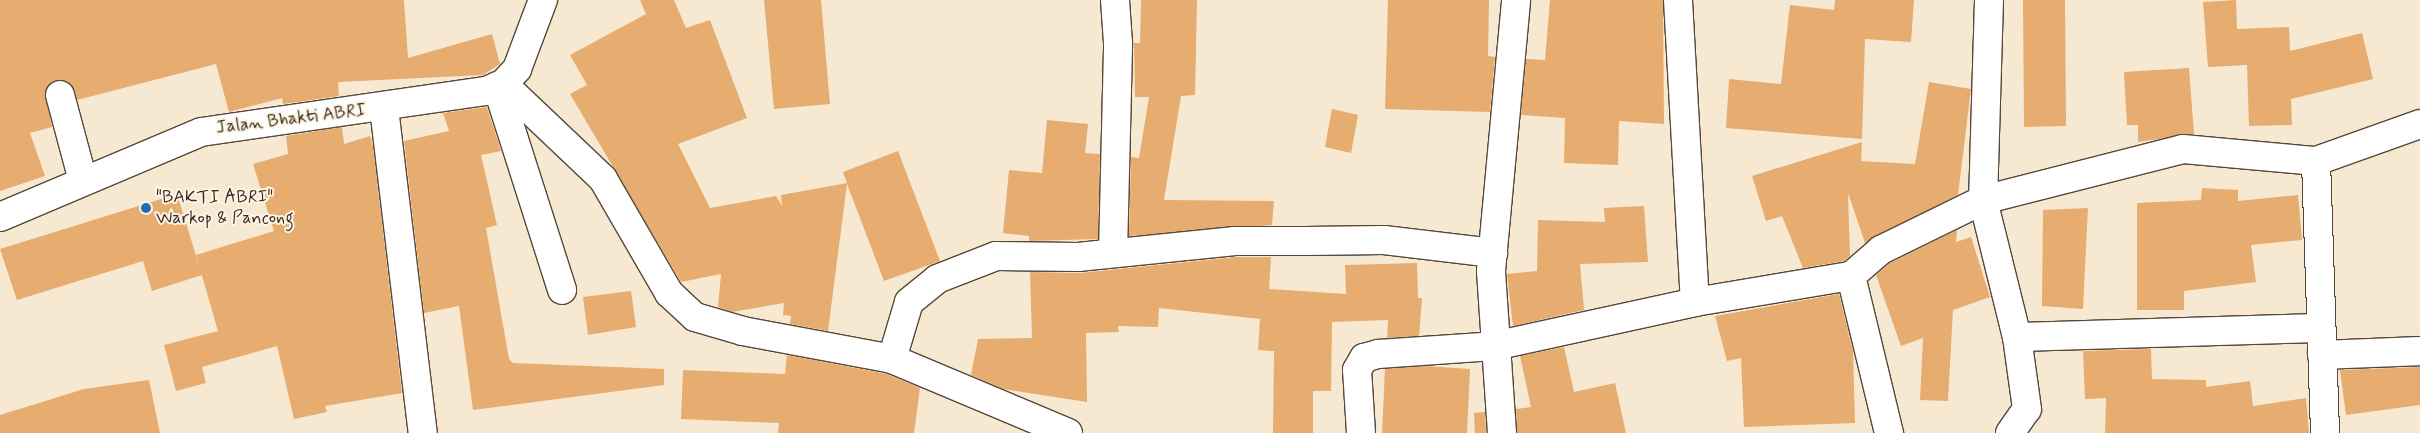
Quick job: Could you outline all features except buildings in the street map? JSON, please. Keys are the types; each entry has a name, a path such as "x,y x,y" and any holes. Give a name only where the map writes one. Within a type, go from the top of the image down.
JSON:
{"street":[{"path":"500,85 517,69 543,0"},
{"path":"1113,253 1118,43 1115,0"},
{"path":"1502,433 1494,346 1493,253 1516,0"},
{"path":"1678,0 1695,302"},
{"path":"1989,0 1983,200 2017,337 2027,409 2010,433"},
{"path":"500,85 562,290"},
{"path":"500,85 603,179 670,293 695,317 743,331 892,359 1068,433"},
{"name":"Jalan Bhakti ABRI","path":"0,217 201,132 384,108 500,85"},
{"path":"60,95 83,182"},
{"path":"384,108 423,433"},
{"path":"1361,433 1357,370 1364,358 1494,346 1695,302 1852,276 1881,250 1983,200 2183,150 2316,161 2347,146 2420,124"},
{"path":"2316,161 2320,328 2325,433"},
{"path":"892,359 909,302 937,279 970,262 996,256 1113,253 1235,241 1364,240 1493,253"},
{"path":"1852,276 1889,433"},
{"path":"2017,337 2320,328"},
{"path":"2322,355 2420,351"}],"place":[{"name":"\"BAKTI ABRI\" Warkop & Pancong","path":"146,208"}]}
